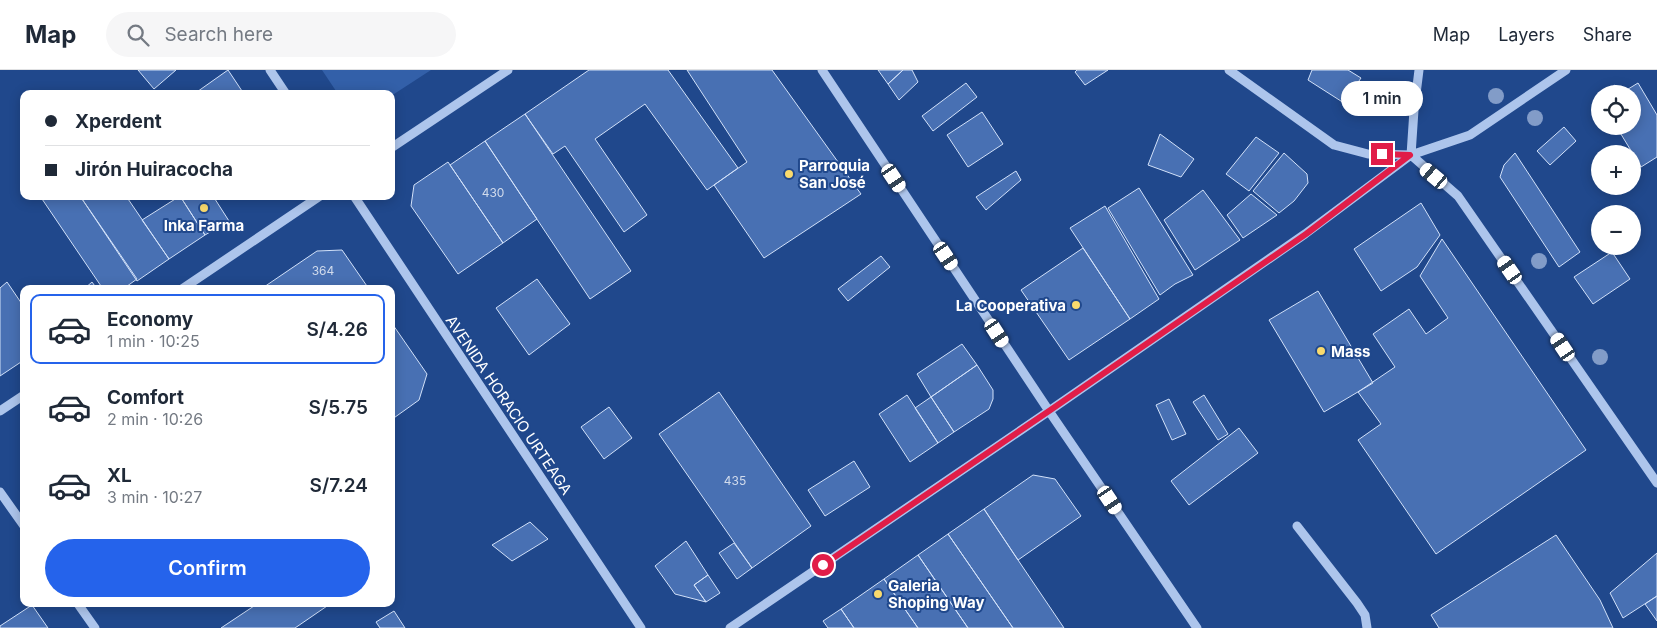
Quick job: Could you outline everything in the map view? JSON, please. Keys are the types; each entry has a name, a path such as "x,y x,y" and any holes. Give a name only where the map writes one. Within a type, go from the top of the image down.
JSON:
{"street":[{"path":"270,70 283,90"},
{"path":"395,145 508,70"},
{"path":"822,70 1196,628"},
{"path":"1229,70 1334,145 1368,154 1410,155 1458,196 1657,483"},
{"path":"1410,155 1419,70"},
{"path":"730,628 1306,234 1410,155 1470,135 1566,70"},
{"path":"188,285 314,200"},
{"name":"AVENIDA HORACIO URTEAGA","path":"357,200 642,628"},
{"path":"0,411 20,398"},
{"path":"0,492 20,520"},
{"path":"1297,526 1358,603 1365,616 1367,628"},
{"path":"80,607 95,628"}],"shaded area":[{"path":"322,70 431,70 395,93 395,90 335,90"}],"building":[{"path":"138,70 176,70 154,89"},
{"path":"228,70 241,90 200,90"},
{"path":"589,70 668,70 738,168 707,190 645,104 595,139 647,215 624,232 565,146 553,154 525,114"},
{"name":"Parroquia San José","path":"687,70 772,70 861,194 764,258 714,185 747,162"},
{"path":"878,70 903,70 888,84"},
{"path":"903,70 912,70 918,82 899,100 888,84"},
{"path":"1077,70 1108,70 1085,85 1075,72"},
{"path":"1312,70 1348,70 1361,78 1344,103 1308,80"},
{"path":"966,83 977,97 933,131 922,116"},
{"path":"1641,88 1657,115 1657,157 1641,167 1641,145 1628,145 1621,135 1641,135"},
{"path":"982,112 1003,144 968,167 947,135"},
{"path":"525,114 631,271 590,299 485,141"},
{"path":"1564,127 1576,141 1550,165 1537,151"},
{"path":"1160,134 1194,159 1181,177 1148,165"},
{"path":"1256,137 1279,153 1249,191 1226,174"},
{"path":"485,141 537,219 503,243 450,165"},
{"path":"1284,153 1307,174 1308,183 1294,201 1279,213 1253,191"},
{"path":"1515,153 1580,252 1559,267 1500,177 1504,165"},
{"path":"448,162 503,243 458,274 411,206 414,185"},
{"path":"1016,171 1021,180 986,210 976,197"},
{"path":"1139,188 1193,275 1175,284 1160,295 1108,208"},
{"path":"1203,190 1240,240 1195,270 1164,220"},
{"path":"1251,194 1277,215 1243,238 1227,215"},
{"path":"43,200 83,200 137,279 129,285 100,285"},
{"path":"83,200 129,200 169,259 137,281"},
{"path":"174,200 183,200 205,235 169,259 142,220"},
{"name":"Inka Farma","path":"183,200 216,200 229,221 205,235"},
{"path":"1421,203 1440,235 1417,267 1381,291 1354,249"},
{"path":"1105,206 1159,299 1130,319 1070,228"},
{"path":"1442,239 1586,450 1436,554 1358,440 1381,424 1358,392 1395,367 1373,334 1409,309 1426,334 1448,318 1420,276"},
{"name":"La Cooperativa","path":"1083,248 1130,319 1069,360 1021,290"},
{"path":"342,250 366,285 267,285 317,251"},
{"path":"1607,255 1614,255 1630,279 1593,304 1574,277"},
{"path":"881,256 890,267 848,301 838,289"},
{"path":"537,279 570,324 529,355 496,308"},
{"path":"7,282 20,301 20,363 0,376 0,288"},
{"name":"Mass","path":"1318,291 1373,383 1324,412 1269,320"},
{"path":"395,328 427,374 419,400 395,417"},
{"path":"962,344 977,365 931,397 917,374"},
{"path":"977,365 993,390 993,399 989,409 954,432 931,397"},
{"path":"719,392 811,526 752,568 659,434"},
{"path":"907,395 938,443 910,462 879,414"},
{"path":"1204,395 1228,434 1218,440 1193,402"},
{"path":"931,397 954,432 938,443 915,408"},
{"path":"1169,399 1186,434 1172,440 1156,405"},
{"path":"609,407 632,438 604,459 581,427"},
{"path":"1239,428 1258,453 1189,505 1171,481"},
{"path":"854,461 870,487 825,516 808,490"},
{"path":"1033,475 1055,479 1081,516 1018,560 984,509"},
{"path":"984,509 1064,628 1013,628 948,534"},
{"path":"530,522 548,539 512,561 492,545"},
{"path":"948,534 1013,628 968,628 918,555"},
{"path":"1556,535 1600,600 1613,628 1439,628 1431,615"},
{"path":"686,541 708,575 694,585 706,602 675,594 655,566"},
{"path":"734,543 752,568 737,579 719,553"},
{"path":"1657,553 1657,596 1623,618 1610,593"},
{"path":"918,555 968,628 918,628 884,579"},
{"path":"708,575 720,593 706,602 694,585"},
{"name":"Galeria Shoping Way","path":"884,579 918,628 854,628 841,609"},
{"path":"1657,596 1657,621 1645,604"},
{"path":"29,607 33,607 48,628 0,628 0,626"},
{"path":"252,607 326,607 295,628 221,628"},
{"path":"841,609 854,628 828,628 823,621"},
{"path":"394,611 405,628 380,628 376,622"}],"place":[{"name":"Parroquia San José","path":"789,174"},
{"name":"Inka Farma","path":"204,208"},
{"name":"La Cooperativa","path":"1076,305"},
{"name":"Mass","path":"1321,351"},
{"name":"Galeria Shoping Way","path":"878,594"}],"route":[{"path":"823,565 1306,234 1410,155 1382,154"}]}
